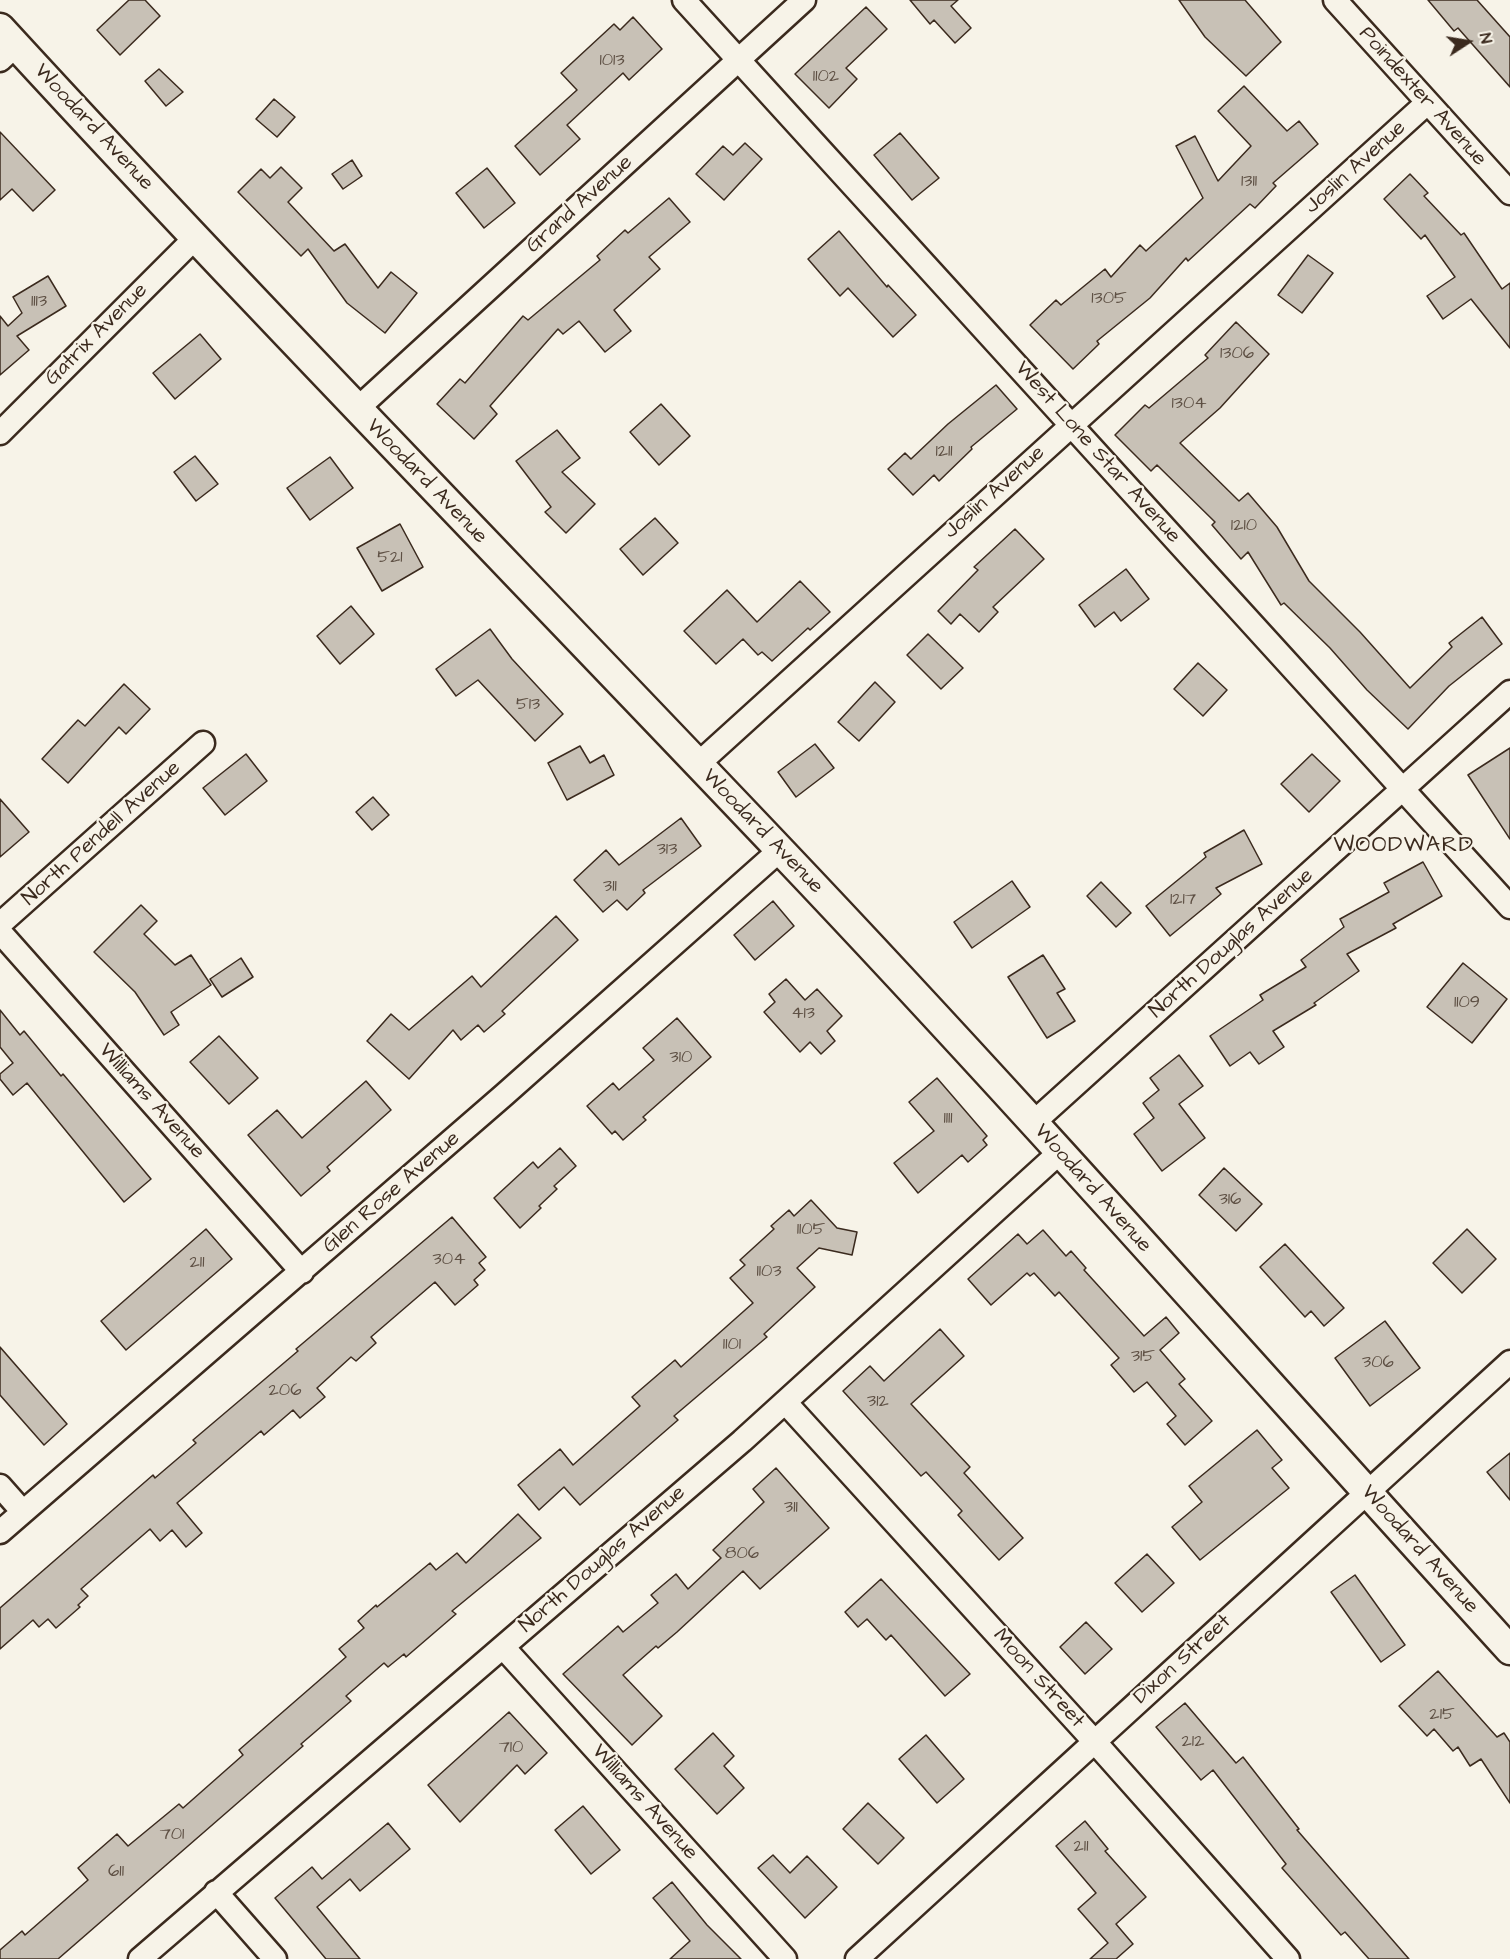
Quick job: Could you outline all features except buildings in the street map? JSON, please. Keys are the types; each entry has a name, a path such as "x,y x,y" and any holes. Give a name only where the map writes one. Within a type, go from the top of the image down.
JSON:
{"street":[{"name":"West Lone Star Avenue","path":"684,0 1510,907"},
{"name":"Grand Avenue","path":"356,410 804,0"},
{"name":"Poindexter Avenue","path":"1335,0 1510,193"},
{"name":"Woodard Avenue","path":"5,44 195,238 356,410 780,850 1033,1123 1510,1650"},
{"name":"Joslin Avenue","path":"697,765 1427,103"},
{"name":"Gatrix Avenue","path":"0,433 195,238"},
{"name":"North Douglas Avenue","path":"1033,1123 1510,692"},
{"name":"North Pendell Avenue","path":"0,924 203,743"},
{"name":"Glen Rose Avenue","path":"0,1532 302,1272 780,850"},
{"name":"Williams Avenue","path":"0,932 302,1272"},
{"name":"North Douglas Avenue","path":"140,1959 785,1402 1059,1153"},
{"name":"Dixon Street","path":"857,1959 1510,1362"},
{"name":"Moon Street","path":"785,1402 1094,1741 1288,1959"},
{"path":"0,1486 23,1512"},
{"name":"Williams Avenue","path":"503,1647 785,1959"},
{"path":"216,1892 275,1959"}],"district":[{"name":"WOODWARD","path":"1404,846"}]}
